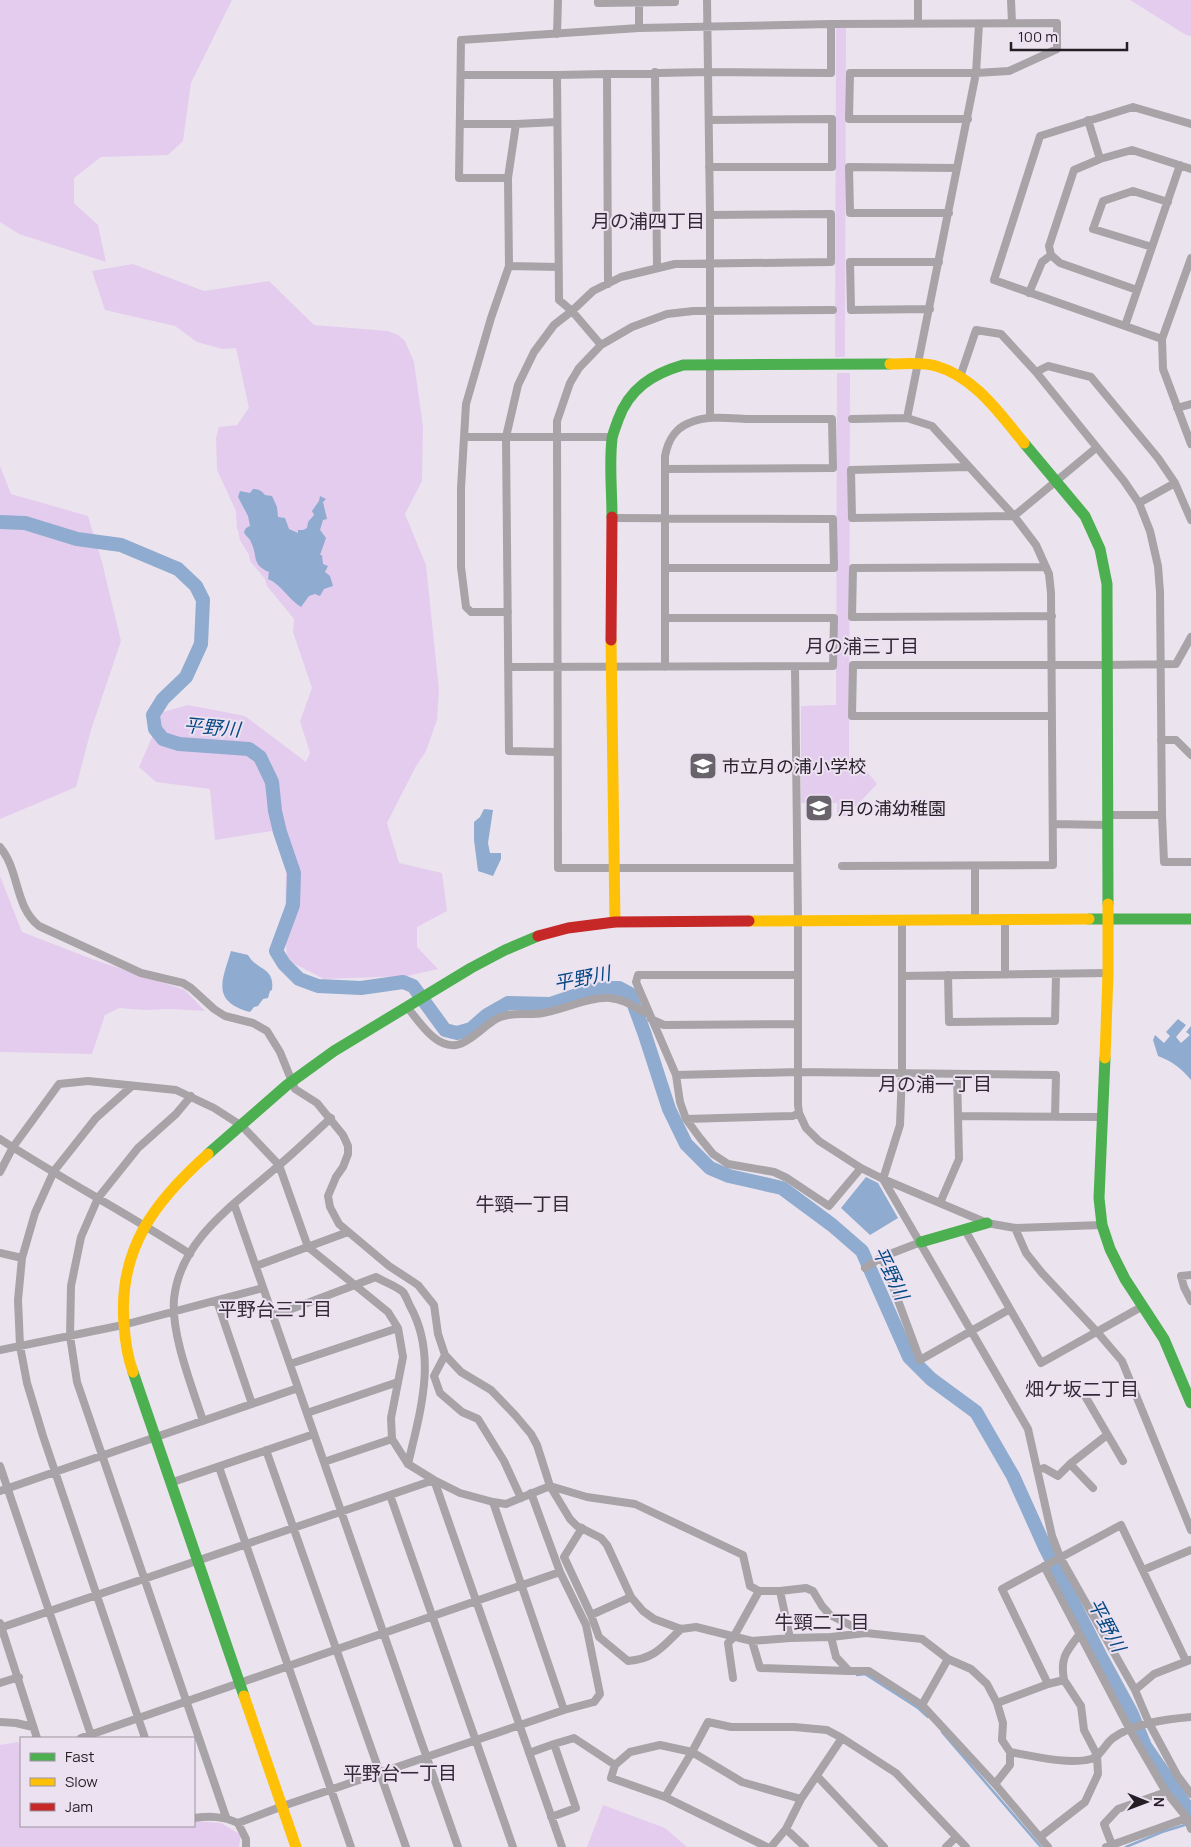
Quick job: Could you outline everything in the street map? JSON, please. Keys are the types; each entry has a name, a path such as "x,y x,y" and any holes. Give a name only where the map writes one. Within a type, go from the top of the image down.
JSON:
{"street":[{"path":"557,34 558,0"},
{"path":"598,0 598,3 676,2 676,0"},
{"path":"707,0 710,418"},
{"path":"918,0 918,23"},
{"path":"1011,0 1012,23"},
{"path":"639,1 639,28"},
{"path":"508,178 458,178 461,40 639,28 1058,22 1057,49 1009,71 976,73 850,73 849,120 968,119"},
{"path":"461,75 656,72 831,73 832,24"},
{"path":"907,418 968,119 976,73 979,24"},
{"path":"656,72 657,268"},
{"path":"607,74 608,284"},
{"path":"557,75 558,300 572,310 601,345"},
{"path":"1162,339 994,280 1040,136 1133,107 1191,124"},
{"path":"709,120 832,120 832,167 709,166"},
{"path":"1088,120 1100,159"},
{"path":"460,124 557,122"},
{"path":"508,612 471,612 466,607 461,567 461,488 466,404 491,318 509,266 508,178 516,124"},
{"path":"1137,290 1060,262 1052,255 1049,246 1074,170 1100,159 1132,150 1191,169"},
{"path":"1125,326 1180,165"},
{"path":"949,213 850,214 849,167 958,168"},
{"path":"1152,247 1093,229 1103,201 1133,191 1168,202"},
{"path":"556,752 509,751 506,437 516,392 530,360 554,325 593,291 621,276 675,264 831,262 831,214 710,215"},
{"path":"1030,293 1042,262 1052,255"},
{"path":"1191,258 1187,281 1162,339 1163,369 1191,444"},
{"path":"930,309 851,310 850,262 939,262"},
{"path":"509,266 558,267"},
{"path":"797,868 558,868 556,752 557,421 570,383 579,368 601,345 632,326 667,314 710,311 833,310"},
{"path":"960,376 976,330 1001,334 1036,372 1124,481 1138,503 1150,531 1158,566 1162,664 1161,740 1164,862 1191,862"},
{"path":"615,922 611,667 612,437 626,403 645,382 666,370 683,365 918,364 936,366 960,376 984,395 1085,516 1096,535 1103,555 1107,584 1108,973 1099,1198 1102,1225 1110,1250 1121,1272 1164,1339 1191,1403"},
{"path":"1036,372 1048,366 1091,377 1158,458 1175,483 1191,520"},
{"path":"1177,408 1191,404"},
{"path":"665,469 832,468 832,420 710,418 689,423 673,435 668,443 665,456 665,469 665,667"},
{"path":"842,866 1053,865 1052,616 1051,593 1046,567 1036,545 1014,516 932,426 907,418 852,419"},
{"path":"464,437 612,437"},
{"path":"968,467 851,470 852,518 1014,516 1096,448"},
{"path":"1138,503 1175,483"},
{"path":"612,518 833,519 834,568 665,568"},
{"path":"1046,567 853,568 852,617 1052,616"},
{"path":"509,668 834,666 834,618 665,618"},
{"path":"1052,716 852,716 853,665 1176,664 1191,637"},
{"path":"795,667 798,1072 799,1113 806,1128 819,1142 861,1168 987,1223 1016,1228 1102,1225"},
{"path":"1161,740 1176,740 1191,755"},
{"path":"1053,824 1162,815"},
{"path":"0,847 8,859 24,909 39,926 142,973 183,983 225,1016 261,1027 267,1031 276,1043 294,1089 317,1103 343,1134 348,1146 348,1154 343,1167 330,1188 330,1207 339,1224 389,1266 418,1285 434,1305 438,1334 445,1355 461,1372 491,1390 530,1434 541,1454 550,1486 570,1519 601,1538 607,1545 632,1597 643,1611 654,1619 681,1629 696,1628 752,1641 831,1637 866,1633 922,1639 948,1660 972,1669 987,1684 997,1703 1003,1723 1002,1740 1010,1752 1010,1765 995,1784"},
{"path":"975,866 975,918"},
{"path":"296,1847 128,1359 122,1325 123,1287 134,1248 145,1225 171,1189 198,1162 292,1082 324,1058 439,985 488,957 542,934 590,924 615,922 975,918 1191,919"},
{"path":"1005,918 1005,974"},
{"path":"902,919 900,1125 884,1179 1028,1429 1052,1536 1060,1557 1135,1690 1149,1724 1177,1775 1191,1794"},
{"path":"902,976 1108,973"},
{"path":"948,975 949,1022 1054,1021 1056,974"},
{"path":"798,975 638,975 636,982 676,1075 680,1102 686,1119 713,1154 728,1164 774,1172 787,1178 829,1206 861,1168"},
{"path":"407,1007 432,1037 457,1046 487,1024 507,1014 541,1014 607,997 620,999 664,1025 798,1024"},
{"path":"676,1075 798,1072 1056,1075 1055,1116"},
{"path":"940,1204 959,1159 958,1074"},
{"path":"0,1172 13,1147 59,1084 88,1081 168,1089 191,1096 214,1108 242,1126 279,1165 308,1247 388,1312 398,1328 403,1357 391,1418 392,1439 408,1464 434,1480 460,1492 493,1502 506,1504 550,1486 587,1497 635,1504 743,1555 750,1586 759,1591 806,1588 813,1591 830,1615 866,1633"},
{"path":"132,1086 96,1118 54,1171 35,1213 22,1258 18,1300 20,1346 27,1383 55,1472 145,1737"},
{"path":"191,1096 176,1114 138,1148 98,1198 81,1237 71,1286 70,1336 77,1382 226,1817"},
{"path":"686,1119 793,1116 799,1113"},
{"path":"959,1116 1101,1117"},
{"path":"203,1421 178,1338 174,1312 177,1283 182,1270 190,1254 218,1217 331,1118"},
{"path":"0,1139 145,1225 190,1254"},
{"path":"234,1204 458,1847"},
{"path":"864,1268 882,1257 921,1242 987,1223"},
{"path":"1016,1228 1026,1253 1122,1361 1191,1530"},
{"path":"965,1230 1041,1363 1098,1333 1143,1306"},
{"path":"256,1266 348,1232"},
{"path":"0,1253 22,1258"},
{"path":"882,1257 920,1360 1010,1309"},
{"path":"1191,1275 1181,1276 1191,1301"},
{"path":"273,1316 376,1277 402,1292 415,1315 425,1353 423,1400 408,1464"},
{"path":"0,1350 122,1325 263,1288"},
{"path":"217,1301 252,1404"},
{"path":"290,1364 398,1328"},
{"path":"445,1355 434,1376 440,1393 462,1412 478,1419 504,1461 521,1498"},
{"path":"307,1413 398,1382"},
{"path":"3,1490 298,1388"},
{"path":"1085,1396 1123,1460"},
{"path":"170,1484 314,1434"},
{"path":"1037,1470 1044,1468 1058,1476 1070,1464 1107,1435"},
{"path":"324,1462 392,1439"},
{"path":"266,1450 406,1847"},
{"path":"1070,1464 1093,1488"},
{"path":"0,1466 3,1490 50,1611 91,1736 560,1572"},
{"path":"219,1467 351,1847"},
{"path":"37,1737 1,1626 434,1480"},
{"path":"434,1480 562,1847"},
{"path":"238,1823 282,1806 564,1710 594,1702 600,1694 586,1625 560,1572 530,1493"},
{"path":"390,1495 513,1847"},
{"path":"493,1502 564,1710"},
{"path":"1048,1684 1002,1589 1121,1526 1189,1660 1154,1674 1135,1690"},
{"path":"582,1528 564,1557 599,1637 628,1661 639,1660 652,1656 681,1629"},
{"path":"1143,1570 1191,1550"},
{"path":"1044,1566 1130,1730 1166,1792 1187,1818 1191,1829"},
{"path":"733,1678 728,1643 733,1638 759,1591"},
{"path":"780,1591 790,1638"},
{"path":"591,1615 632,1597"},
{"path":"1040,1837 1085,1802 1098,1774 1097,1755 1084,1730 1081,1706 1064,1680 1061,1666 1064,1655 1079,1635"},
{"path":"831,1637 836,1657 848,1671"},
{"path":"752,1641 760,1668 869,1671 922,1705 995,1784 1048,1847"},
{"path":"922,1705 948,1660"},
{"path":"0,1683 18,1677"},
{"path":"997,1703 1064,1680"},
{"path":"1010,1752 1059,1760 1091,1759 1114,1738 1130,1730 1167,1719 1191,1717"},
{"path":"0,1722 33,1727"},
{"path":"666,1796 708,1722 731,1727 794,1727 827,1730 896,1773 966,1847"},
{"path":"529,1753 574,1738 615,1765"},
{"path":"771,1847 786,1828 801,1799 842,1738"},
{"path":"551,1817 576,1808 554,1744"},
{"path":"767,1847 666,1796 611,1778 615,1765 630,1752 660,1745 692,1752 742,1782 801,1799"},
{"path":"816,1776 884,1847"},
{"path":"1166,1792 1118,1809 1104,1824 1109,1846 1187,1818"},
{"path":"195,1818 226,1817 238,1823 246,1839 246,1847"},
{"path":"786,1828 805,1847"},
{"path":"946,1847 956,1837"}],"shaded area":[{"path":"0,0 232,0 191,83 183,141 168,155 101,157 74,178 74,203 98,225 106,262 19,234 0,222"},
{"path":"1130,0 1191,0 1191,36 1186,35"},
{"path":"836,28 846,28 845,357 835,357"},
{"path":"133,264 204,291 269,281 314,325 388,331 398,335 405,341 414,362 423,426 422,481 405,514 426,565 439,690 437,720 426,751 415,768 387,823 399,863 442,873 447,911 417,927 417,947 438,969 407,976 324,979 287,960 285,927 286,864 272,831 215,840 210,789 156,782 139,767 163,712 188,705 245,716 306,762 310,753 300,721 312,688 293,632 294,619 267,586 265,579 250,561 237,530 236,511 217,470 216,438 219,427 237,425 249,408 236,348 222,349 197,342 175,326 105,310 92,271"},
{"path":"837,373 850,373 849,770 866,770 877,784 847,816 837,816 837,803 801,803 801,706 836,705"},
{"path":"0,466 11,494 88,516 102,562 121,641 91,730 76,787 0,819"},
{"path":"0,876 22,932 92,959 185,990 205,1011 119,1008 105,1015 92,1054 0,1052"},
{"path":"18,1742 20,1745 20,1827 195,1827 195,1821 221,1823 241,1835 239,1847 0,1847 0,1745"},
{"path":"603,1805 665,1828 687,1847 587,1847"}],"water":[{"path":"253,489 272,496 277,507 278,517 285,518 289,529 298,533 298,530 307,528 308,522 314,515 312,511 320,496 326,499 323,502 327,519 323,520 320,530 326,538 320,555 322,555 323,564 328,566 325,572 330,576 333,586 324,589 320,596 315,594 309,596 301,607 268,579 269,572 257,563 251,542 244,532 250,526 248,516 238,497 240,491 250,493"},
{"path":"484,809 493,810 488,843 490,853 501,853 501,859 493,876 478,871 474,822 480,817"},
{"path":"231,951 248,955 271,977 272,990 268,998 263,999 250,1012 229,1002 224,996 222,989 223,981"},
{"path":"1178,1019 1186,1025 1176,1037 1181,1043 1190,1035 1186,1032 1191,1026 1191,1080 1176,1066 1158,1056 1153,1040 1155,1035 1164,1043 1170,1036 1166,1032"},
{"path":"866,1177 878,1183 898,1218 870,1235 841,1208"}],"waterway":[{"name":"平野川","path":"0,522 25,523 77,539 121,545 178,569 196,586 203,600 201,644 186,677 163,699 153,715 155,729 163,739 179,744 249,749 260,757 272,782 275,811 280,832 294,873 293,905 276,951 284,964 299,979 318,986 361,988 403,982 413,986 445,1030 457,1033 471,1029 487,1015 508,1003 550,1004 588,991 609,988 619,988 630,994 669,1109 686,1144 710,1168 729,1176 782,1188 832,1225 862,1251 909,1357 931,1379 976,1412 1013,1476 1045,1547 1131,1712 1145,1746 1191,1813"},
{"path":"857,1675 865,1674 918,1708 928,1717"},
{"path":"942,1732 1041,1847"},
{"path":"1126,1847 1162,1832 1188,1824"}],"traffic: fast":[{"path":"612,517 611,458 613,434 623,409 635,391 661,373 683,365 890,364"},
{"path":"1024,443 1085,516 1100,549 1107,584 1108,904"},
{"path":"1089,919 1191,919"},
{"path":"208,1154 287,1085 334,1051 471,968 505,950 538,936"},
{"path":"1105,1058 1099,1198 1102,1225 1110,1249 1125,1279 1164,1339 1191,1403"},
{"path":"921,1242 987,1223"},
{"path":"133,1372 244,1696"}],"traffic: slow":[{"path":"890,364 931,365 950,371 986,398 1024,443"},
{"path":"611,640 615,922"},
{"path":"1105,1058 1108,904"},
{"path":"749,921 1089,919"},
{"path":"133,1372 126,1342 124,1297 127,1272 134,1250 144,1228 157,1209 172,1190 208,1154"},
{"path":"244,1696 296,1847"}],"traffic: jam":[{"path":"611,640 612,517"},
{"path":"538,936 568,928 615,922 749,921"}],"place":[{"name":"市立月の浦小学校","path":"703,766"},
{"name":"月の浦幼稚園","path":"819,808"}],"district":[{"name":"月の浦四丁目","path":"648,221"},
{"name":"月の浦三丁目","path":"862,646"},
{"name":"月の浦一丁目","path":"935,1084"},
{"name":"牛頸一丁目","path":"523,1204"},
{"name":"平野台三丁目","path":"275,1309"},
{"name":"畑ケ坂二丁目","path":"1082,1389"},
{"name":"牛頸二丁目","path":"822,1622"},
{"name":"平野台一丁目","path":"400,1773"}]}
